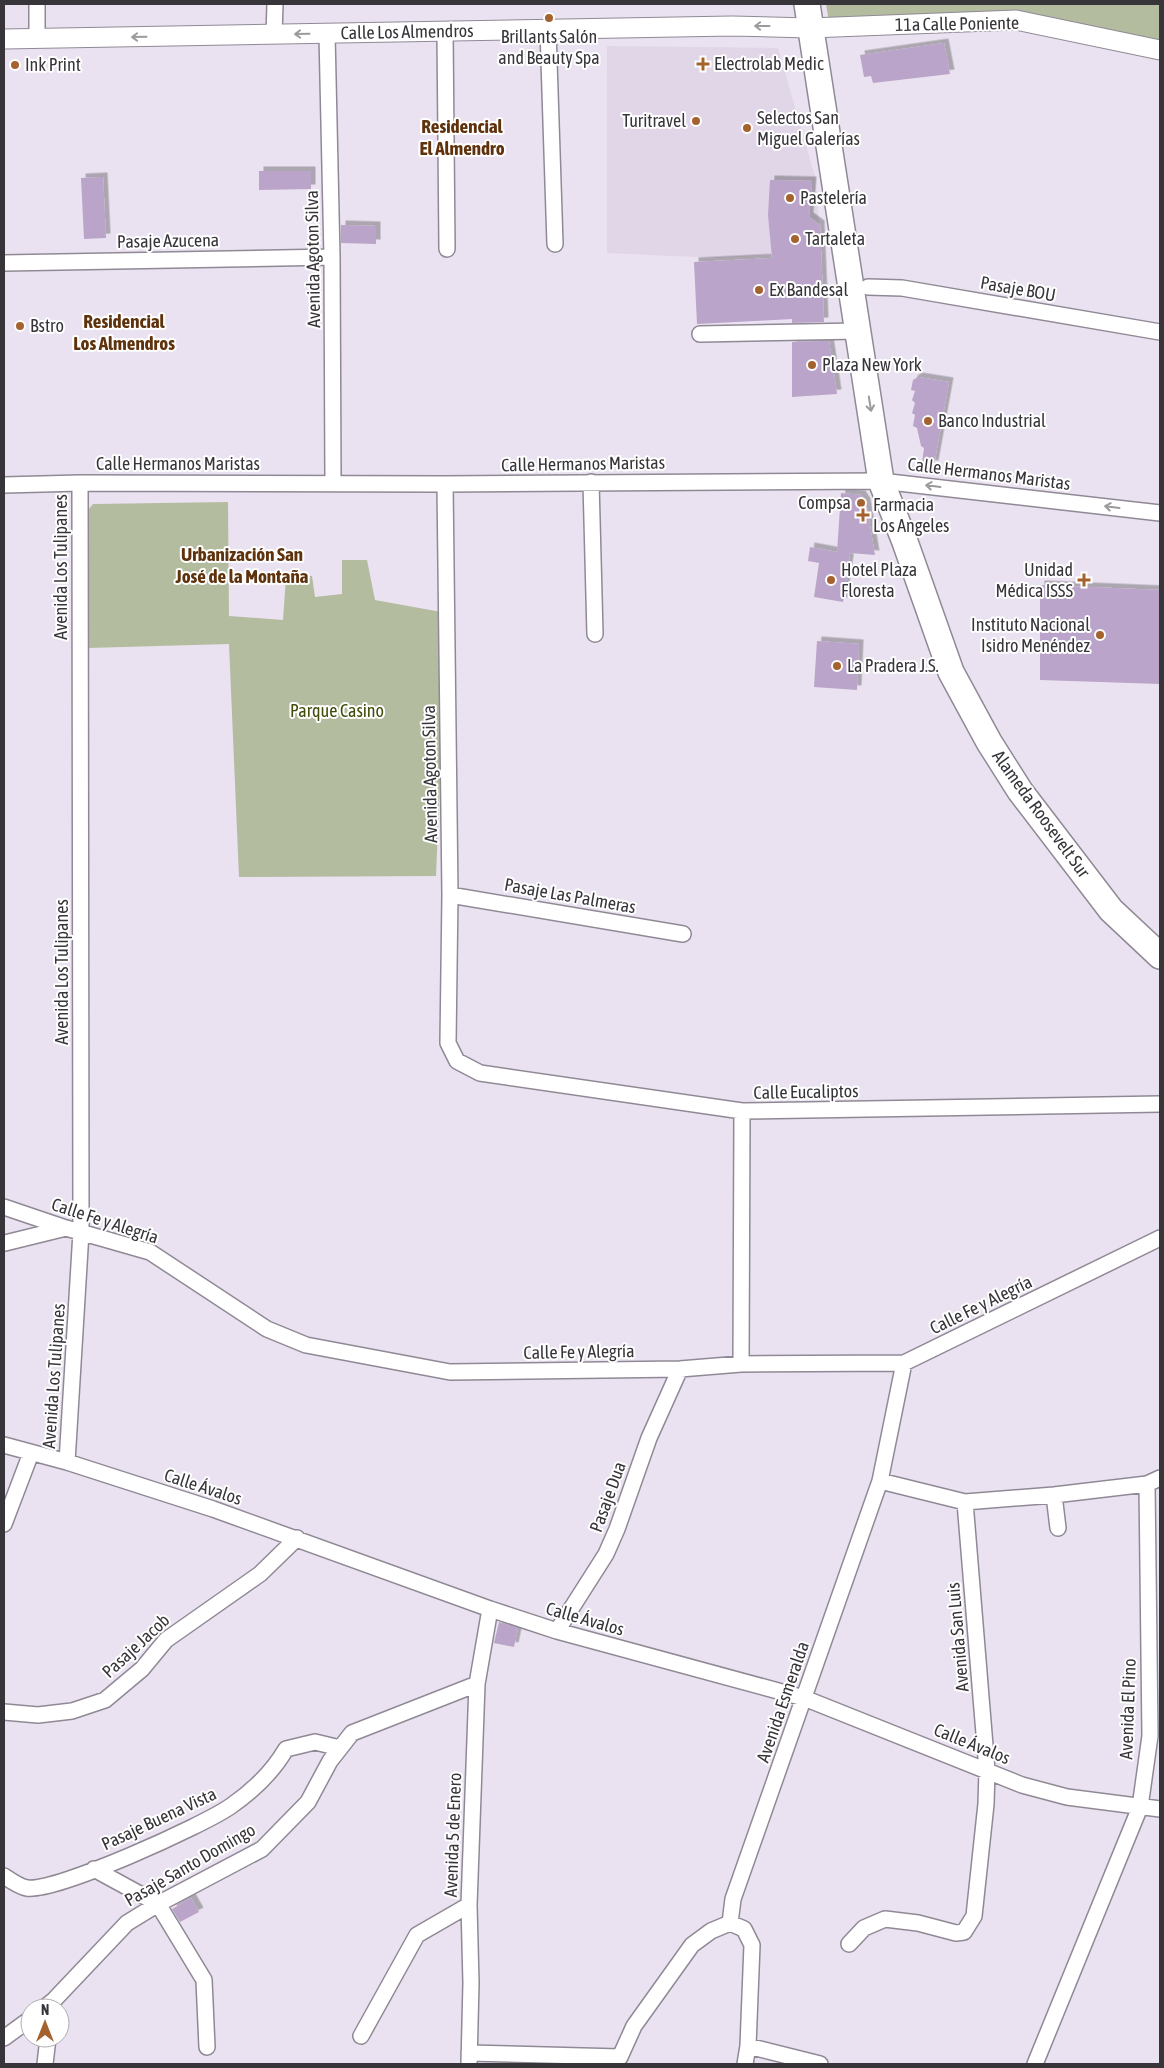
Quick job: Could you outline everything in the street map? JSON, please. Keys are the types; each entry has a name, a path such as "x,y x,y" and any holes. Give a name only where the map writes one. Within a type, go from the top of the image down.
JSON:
{"highway":[{"name":"Alameda Roosevelt Sur","path":"807,4 819,19 868,287 890,482"},
{"name":"Alameda Roosevelt Sur","path":"819,19 859,331 890,482 905,542 951,672 989,742 1020,791 1111,910 1160,956"}],"street":[{"path":"36,4 37,38"},
{"path":"274,35 275,4"},
{"name":"Calle Los Almendros","path":"4,39 758,26 819,19"},
{"name":"11a Calle Poniente","path":"819,19 1016,20 1160,50"},
{"path":"548,30 555,244"},
{"path":"445,32 447,249"},
{"name":"Avenida Agoton Silva","path":"327,34 332,257 333,483"},
{"name":"Pasaje Azucena","path":"4,263 332,257"},
{"name":"Pasaje BOU","path":"868,287 902,288 1160,332"},
{"path":"700,334 859,331"},
{"path":"591,482 595,634"},
{"name":"Calle Hermanos Maristas","path":"4,485 80,483 890,482 1160,513"},
{"name":"Avenida Los Tulipanes","path":"67,1462 82,1232 80,483"},
{"name":"Avenida Agoton Silva","path":"446,484 450,895 448,1044 457,1061"},
{"name":"Pasaje Las Palmeras","path":"450,895 683,934"},
{"name":"Calle Eucaliptos","path":"457,1061 480,1073 742,1111 1160,1104"},
{"path":"742,1111 742,1364"},
{"name":"Calle Fe y Alegría","path":"4,1207 66,1228 150,1252 267,1330 306,1345 450,1372 680,1369 742,1364 904,1363 1160,1238"},
{"path":"6,1243 66,1228"},
{"name":"Avenida Esmeralda","path":"730,1924 733,1899 880,1481 904,1363"},
{"name":"Pasaje Dua","path":"556,1630 606,1554 618,1529 649,1438 680,1369"},
{"name":"Calle Ávalos","path":"4,1446 67,1462 297,1538 490,1609 556,1630 804,1698 987,1770 1022,1786 1067,1797 1160,1809"},
{"path":"4,1524 31,1453"},
{"path":"880,1481 965,1502 1054,1496 1154,1481"},
{"name":"Avenida El Pino","path":"1035,2064 1140,1806 1150,1736 1154,1481"},
{"path":"1054,1496 1058,1528"},
{"name":"Avenida San Luis","path":"849,1944 864,1928 885,1920 918,1923 956,1933 964,1932 974,1916 985,1823 987,1770 965,1502"},
{"name":"Pasaje Jacob","path":"4,1712 38,1715 72,1711 105,1700 142,1669 166,1640 260,1574 297,1538"},
{"name":"Avenida 5 de Enero","path":"469,2059 471,1983 469,1905 477,1684 490,1609"},
{"name":"Pasaje Santo Domingo","path":"57,1998 127,1923 158,1904 262,1849 308,1802 330,1761 352,1733 477,1684"},
{"name":"Pasaje Buena Vista","path":"4,1876 27,1888 57,1884 150,1847 229,1807 254,1788 275,1768 286,1749 315,1742 340,1748"},
{"path":"94,1869 158,1904 204,1980 207,2047"},
{"path":"361,2036 417,1935 469,1905"},
{"path":"469,2059 619,2061 634,2026 692,1944 711,1931 730,1924 744,1929 752,1945 748,2046 745,2064"},
{"path":"4,2038 20,2026"},
{"path":"748,2046 820,2064"},
{"path":"45,2064 47,2048"}],"shaded area":[{"path":"607,46 778,48 816,180 821,254 772,253 716,258 607,253"}],"green space":[{"path":"826,4 1160,4 1160,58 1014,28 831,34"},
{"name":"Parque Casino","path":"228,502 229,616 283,620 286,577 312,576 315,597 342,594 342,560 367,560 375,600 447,613 436,876 239,877 229,644 88,648 88,510 93,504"}],"building":[{"path":"944,43 950,74 873,83 871,76 864,77 860,55"},
{"path":"259,171 311,171 311,189 259,190"},
{"path":"103,177 106,238 84,239 81,178"},
{"name":"Ex Bandesal","path":"770,180 812,181 809,217 820,225 824,322 792,323 792,319 697,324 694,262 772,258 768,215"},
{"path":"341,225 376,226 376,244 341,243"},
{"name":"Plaza New York","path":"829,341 837,394 792,397 792,342"},
{"name":"Banco Industrial","path":"918,377 949,382 934,465 922,463 924,448 921,446 917,428 913,426 915,415 912,413 915,403 912,400 915,391 911,390 913,380"},
{"path":"841,493 861,495 866,503 875,555 850,553 843,602 814,597 819,563 808,561 810,547 837,552"},
{"name":"Instituto Nacional Isidro Menéndez","path":"1040,585 1160,590 1160,684 1040,680"},
{"name":"La Pradera J.S.","path":"817,641 859,644 857,690 814,687"},
{"path":"499,1622 518,1628 514,1647 494,1643"},
{"path":"191,1898 199,1912 180,1922 172,1909"}],"place":[{"name":"Brillants Salón and Beauty Spa","path":"549,18"},
{"name":"Electrolab Medic","path":"703,64"},
{"name":"Ink Print","path":"15,65"},
{"name":"Turitravel","path":"696,121"},
{"name":"Selectos San Miguel Galerías","path":"747,128"},
{"name":"Pastelería","path":"790,198"},
{"name":"Tartaleta","path":"795,239"},
{"name":"Ex Bandesal","path":"759,290"},
{"name":"Bstro","path":"20,326"},
{"name":"Plaza New York","path":"812,365"},
{"name":"Banco Industrial","path":"928,421"},
{"name":"Compsa","path":"861,503"},
{"name":"Farmacia Los Angeles","path":"863,515"},
{"name":"Hotel Plaza Floresta","path":"831,580"},
{"name":"Unidad Médica ISSS","path":"1084,580"},
{"name":"Instituto Nacional Isidro Menéndez","path":"1100,635"},
{"name":"La Pradera J.S.","path":"837,666"}],"district":[{"name":"Residencial El Almendro","path":"462,137"},
{"name":"Residencial Los Almendros","path":"124,332"},
{"name":"Urbanización San José de la Montaña","path":"242,565"}]}
